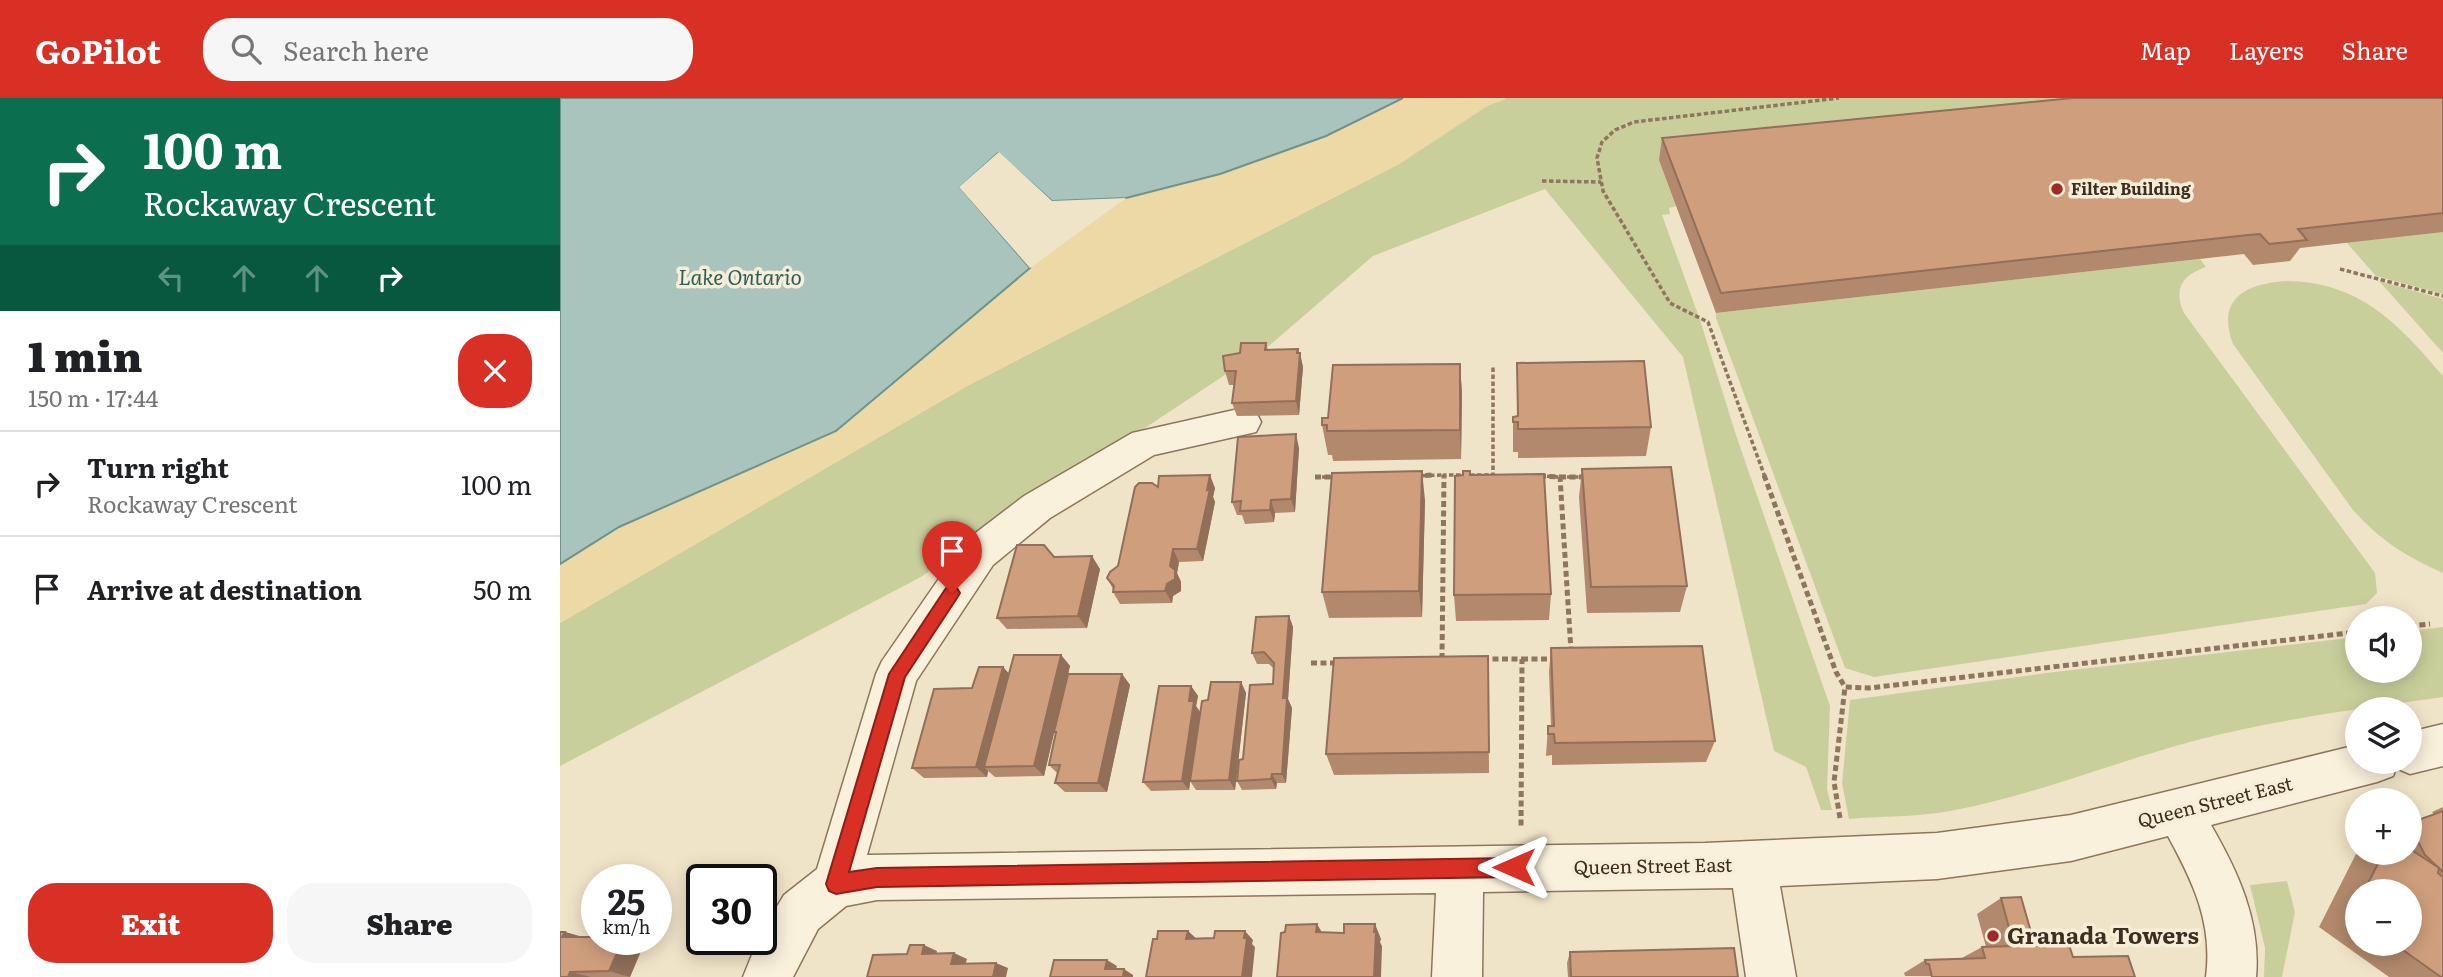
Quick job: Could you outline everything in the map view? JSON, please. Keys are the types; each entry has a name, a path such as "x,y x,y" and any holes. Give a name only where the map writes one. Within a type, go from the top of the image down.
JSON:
{"street":[{"path":"768,977 777,952 801,912 836,884 897,674 979,553 1037,507 1145,443 1242,422"},
{"path":"2422,749 2443,745"},
{"name":"Queen Street East","path":"836,884 877,877 1753,865 1937,856 2071,838 2180,813 2345,769"},
{"path":"2180,813 2211,867 2222,898 2233,944 2231,977"},
{"path":"1753,865 1771,977"},
{"path":"1457,977 1460,868"}],"path":[{"path":"1839,98 1634,122 1615,130 1602,142 1597,158 1602,191 1670,303 1708,322 1836,672 1845,687 1834,782 1841,823"},
{"path":"1542,181 1601,182"},
{"path":"2340,268 2443,296"},
{"path":"1493,365 1493,475"},
{"path":"1444,475 1440,659 1454,659"},
{"path":"1405,476 1506,475"},
{"path":"1533,476 1597,478"},
{"path":"1315,477 1341,477"},
{"path":"1559,477 1572,659"},
{"path":"2422,625 2430,624"},
{"path":"1845,687 1869,688 2345,633"},
{"path":"1481,659 1559,659"},
{"path":"1521,831 1522,659"},
{"path":"1311,663 1350,662"}],"green space":[{"path":"1506,98 2086,98 1669,208 1670,214 1662,215 1830,706 1827,789 1832,810 1821,810 1806,767 1774,751 1683,357 1545,189 1373,256 1270,345 919,578 560,766 560,623 967,386 1399,164 1487,106"},
{"path":"2443,231 2443,294 2376,276 2346,242"},
{"path":"2200,259 2206,267 2191,274 2180,290 2179,297 2184,313 2375,573 2377,593 2366,604 1874,677 1845,668 1716,313"},
{"path":"2285,281 2311,283 2356,297 2393,323 2443,376 2443,573 2394,547 2353,510 2233,344 2228,316 2231,305 2246,290"},
{"path":"2379,281 2443,299 2443,353"},
{"path":"2443,627 2443,697 2422,700 2422,697 2345,697 2345,712 2201,739 1982,804 1950,811 1849,819 1842,783 1850,700 2046,673 2345,638 2345,683 2422,683 2422,630"},
{"path":"2287,881 2295,912 2282,977 2264,977 2265,948 2250,885"}],"sand":[{"path":"1403,98 1506,99 1487,106 1399,164 967,386 560,623 560,564 619,527 836,431 1030,268 1126,198 1220,174 1326,136"}],"water":[{"name":"Lake Ontario","path":"560,98 1403,98 1326,136 1220,174 1126,198 1052,201 998,153 960,187 1030,268 836,431 619,527 560,564"}],"pier":[{"path":"999,152 1052,201 1126,198 1121,202 1050,205 999,157 964,187 1033,266 1030,268 959,187"}],"building":[{"name":"Filter Building","path":"2073,98 2443,98 2443,213 2298,229 2307,240 2269,244 2260,234 2248,235 1721,293 1662,138"},
{"path":"1241,343 1266,343 1265,350 1298,349 1297,353 1300,353 1296,401 1232,403 1236,371 1225,371 1223,356 1240,353"},
{"path":"1644,361 1651,427 1518,429 1518,422 1513,422 1513,417 1518,416 1517,363"},
{"path":"1460,364 1460,430 1327,431 1327,425 1322,425 1322,418 1328,418 1333,365"},
{"path":"1296,434 1291,499 1271,500 1270,510 1240,511 1241,501 1232,502 1238,437"},
{"path":"1671,467 1687,586 1591,587 1582,469"},
{"path":"1422,471 1419,591 1322,592 1332,473"},
{"path":"1463,471 1470,471 1470,475 1544,474 1551,594 1454,595 1455,476 1463,475"},
{"path":"1210,475 1207,490 1210,489 1197,549 1173,549 1170,566 1175,570 1175,579 1167,584 1165,591 1113,592 1114,586 1107,578 1118,566 1135,487 1139,483 1152,483 1158,487 1159,476"},
{"path":"1017,545 1044,545 1054,557 1092,556 1078,616 997,618"},
{"path":"1289,616 1283,698 1287,698 1282,774 1272,774 1271,779 1237,781 1239,760 1243,759 1250,685 1273,684 1274,663 1264,652 1252,653 1256,617"},
{"path":"1702,646 1715,741 1555,743 1554,734 1548,734 1548,726 1554,726 1551,648"},
{"path":"1014,655 1061,655 1034,766 984,767"},
{"path":"1488,656 1489,752 1326,754 1334,658"},
{"path":"979,667 1003,667 976,767 912,768 934,689 972,688"},
{"path":"1068,674 1122,674 1098,783 1055,783 1060,765 1049,765"},
{"path":"1211,682 1241,682 1229,780 1190,781 1202,701 1208,700"},
{"path":"1159,686 1191,686 1189,701 1194,701 1182,781 1143,782"},
{"path":"2443,811 2443,872 2422,849 2422,819"},
{"path":"2422,857 2439,868 2438,873 2443,877 2443,977 2411,956 2422,956 2422,879 2370,879 2377,865 2422,865"},
{"path":"2021,897 2035,946 2069,945 2073,957 2128,956 2135,977 1932,977 1929,964 1926,964 1925,960 1985,958 1982,947 2014,946 2001,898"},
{"path":"1317,924 1316,932 1344,933 1344,924 1375,924 1374,977 1277,977 1281,933 1285,932 1286,925"},
{"path":"1158,931 1188,931 1186,939 1214,938 1215,931 1245,931 1244,938 1247,938 1242,977 1146,977 1153,939 1157,939"},
{"path":"560,932 565,932 562,937 581,937 581,955 616,955 609,971 570,972 568,977 560,977"},
{"path":"910,945 924,945 922,954 954,953 951,964 996,963 993,977 867,977 873,955 907,954"},
{"path":"1734,948 1738,977 1571,977 1570,952"},
{"path":"1054,960 1107,960 1105,969 1124,969 1123,977 1050,977"}],"place":[{"name":"Filter Building","path":"2057,189"},
{"name":"Granada Towers","path":"1993,936"}],"route":[{"path":"952,593 897,674 836,884 877,877 1514,867"}]}
